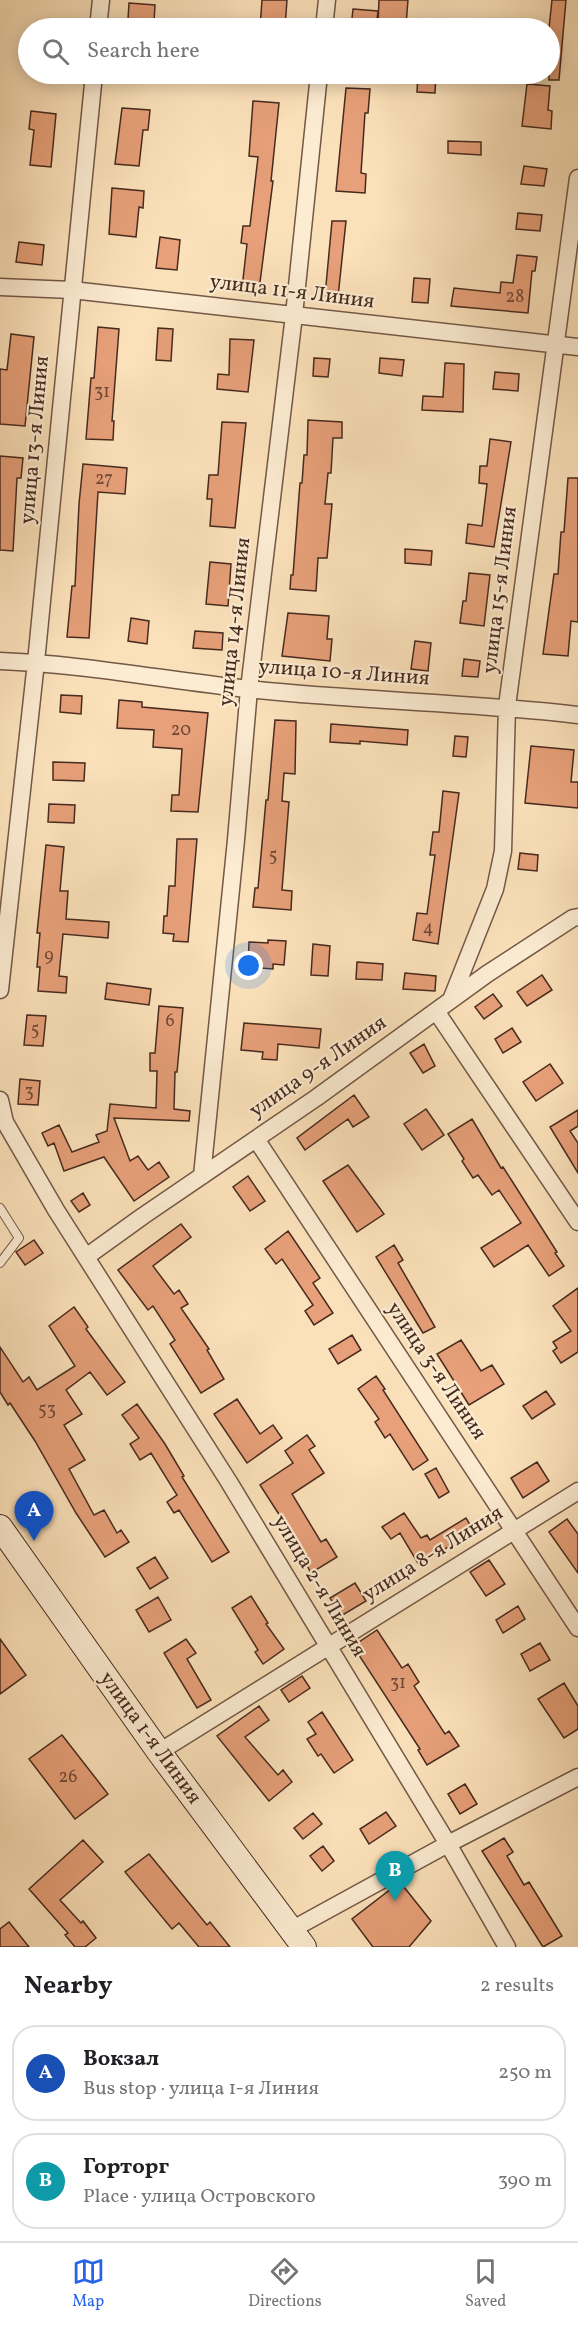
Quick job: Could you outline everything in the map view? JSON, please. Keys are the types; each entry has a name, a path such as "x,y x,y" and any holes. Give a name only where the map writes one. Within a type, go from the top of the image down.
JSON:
{"main road":[{"name":"улица 1-я Линия","path":"0,1527 159,1752 298,1939"}],"street":[{"path":"99,18 101,0"},
{"path":"325,18 327,0"},
{"name":"улица 13-я Линия","path":"0,990 36,662 93,84"},
{"name":"улица 14-я Линия","path":"202,1176 249,689 294,315 318,84"},
{"name":"улица 15-я Линия","path":"451,1000 495,889 503,850 507,706 578,178"},
{"name":"улица 11-я Линия","path":"0,287 72,290 578,347"},
{"name":"улица 10-я Линия","path":"0,661 36,662 249,689 507,706 578,715"},
{"name":"улица 9-я Линия","path":"85,1255 256,1139 451,1000 573,918 578,917"},
{"path":"436,1011 578,1222"},
{"path":"0,1100 3,1126 85,1255"},
{"name":"улица 3-я Линия","path":"256,1139 578,1628"},
{"name":"улица 2-я Линия","path":"85,1255 230,1482 448,1844 507,1947"},
{"name":"улица 8-я Линия","path":"159,1752 578,1491"},
{"path":"298,1939 448,1844 578,1777"}],"lane":[{"path":"0,1208 19,1238 0,1263"}],"building":[{"path":"262,0 287,0 286,18 261,18"},
{"path":"379,0 408,0 407,18 378,18"},
{"path":"552,0 566,0 560,69 560,18 550,18"},
{"path":"129,3 155,5 154,18 128,18"},
{"path":"353,9 378,11 377,18 352,18"},
{"path":"417,84 435,84 435,93 417,92"},
{"path":"527,84 550,86 548,110 552,111 551,129 522,126"},
{"path":"346,88 370,89 368,113 365,113 361,173 366,174 365,193 336,191"},
{"path":"253,101 279,103 271,181 273,181 259,290 242,288 247,244 241,243 243,226 250,226 258,157 249,156"},
{"path":"122,108 150,110 148,130 143,130 139,166 115,164"},
{"path":"31,111 56,114 51,167 30,165 34,130 29,129"},
{"path":"448,141 481,142 481,155 448,153"},
{"path":"524,166 547,169 544,186 521,184"},
{"path":"112,188 144,191 143,208 139,207 136,237 109,234"},
{"path":"518,213 542,215 540,231 516,229"},
{"path":"332,221 346,221 338,297 325,296"},
{"path":"160,237 180,240 177,270 156,268"},
{"path":"19,242 44,245 42,265 16,262"},
{"path":"517,255 537,257 535,271 532,271 528,313 451,306 454,288 500,293 501,282 513,283"},
{"path":"414,278 430,279 428,303 412,302"},
{"path":"98,327 119,329 112,421 114,421 113,440 86,439"},
{"path":"158,328 173,329 171,361 156,360"},
{"path":"11,334 34,337 25,426 0,424 0,369 7,370"},
{"path":"230,339 254,340 248,392 217,389 218,374 229,375"},
{"path":"314,358 330,359 328,377 313,376"},
{"path":"380,358 404,360 402,376 379,373"},
{"path":"445,363 464,364 463,412 422,410 423,396 443,397"},
{"path":"495,372 519,374 518,391 493,389"},
{"path":"308,420 342,422 342,438 333,438 331,473 328,473 325,504 332,504 327,558 318,558 316,591 290,589 300,483 302,483 304,455 307,455"},
{"path":"222,422 246,423 235,528 210,526 212,499 207,499 209,475 218,475"},
{"path":"490,439 511,442 494,547 466,543 468,524 482,526 487,484 479,483 480,466 487,466"},
{"path":"0,456 23,458 21,478 17,478 13,551 0,550"},
{"path":"83,464 127,468 125,494 98,492 89,638 67,637 72,586 75,586"},
{"path":"568,478 578,478 578,622 571,621 568,656 543,654 554,574 558,574 561,532 564,532"},
{"path":"405,549 432,551 431,565 405,563"},
{"path":"210,562 231,564 228,606 206,604"},
{"path":"469,573 490,575 484,626 460,623 463,601 466,601"},
{"path":"288,613 329,616 327,639 332,639 330,661 282,656"},
{"path":"131,618 149,621 147,644 128,641"},
{"path":"195,631 223,633 222,650 193,648"},
{"path":"415,641 431,643 428,671 411,669"},
{"path":"464,659 480,661 478,677 462,676"},
{"path":"61,695 82,696 81,714 60,712"},
{"path":"119,700 142,702 142,707 208,713 198,812 171,811 172,795 179,795 182,749 153,747 154,730 117,728"},
{"path":"275,720 296,721 295,774 284,773 282,801 289,802 282,890 292,891 291,910 253,907 255,888 258,888"},
{"path":"331,724 408,730 407,745 360,741 360,744 330,742"},
{"path":"455,736 468,737 466,757 453,756"},
{"path":"531,746 574,750 571,782 578,782 578,808 525,803"},
{"path":"53,762 85,763 84,781 53,780"},
{"path":"443,791 459,793 438,944 413,940 417,913 427,914 435,855 430,855 433,832 439,832"},
{"path":"49,804 75,805 74,823 48,822"},
{"path":"177,839 197,839 188,942 173,941 174,934 163,933 164,916 167,916 169,886 175,886"},
{"path":"46,845 64,847 60,891 68,891 66,919 109,922 108,938 63,934 59,976 67,977 66,993 38,991 40,967 37,967 40,933 37,933"},
{"path":"520,853 538,855 537,871 518,869"},
{"path":"268,940 286,941 284,965 273,964 273,969 248,967 249,942 268,943"},
{"path":"313,944 330,946 328,976 311,975"},
{"path":"357,962 383,964 382,980 356,979"},
{"path":"405,973 436,976 435,991 403,989"},
{"path":"542,975 552,990 527,1006 517,992"},
{"path":"107,983 151,989 149,1005 105,999"},
{"path":"493,994 502,1006 484,1019 475,1007"},
{"path":"159,1006 183,1008 177,1072 175,1072 174,1109 190,1111 189,1121 114,1118 130,1161 138,1156 148,1170 159,1162 169,1177 134,1201 104,1157 64,1171 54,1143 48,1146 42,1133 59,1125 72,1152 99,1142 96,1135 107,1131 110,1104 156,1108 157,1071 150,1071 150,1053 155,1053"},
{"path":"27,1015 46,1016 43,1046 24,1045"},
{"path":"244,1023 321,1029 319,1048 278,1044 277,1060 262,1059 263,1052 241,1050"},
{"path":"512,1028 521,1042 503,1053 495,1039"},
{"path":"424,1044 435,1066 423,1073 410,1053"},
{"path":"550,1064 563,1083 536,1101 523,1082"},
{"path":"20,1079 40,1081 38,1105 18,1104"},
{"path":"354,1095 369,1117 353,1127 348,1119 305,1150 297,1138"},
{"path":"426,1109 444,1135 422,1150 404,1124"},
{"path":"578,1110 578,1126 570,1131 578,1143 578,1173 550,1127"},
{"path":"472,1119 564,1266 549,1276 528,1245 494,1267 481,1248 521,1223 499,1190 492,1195 478,1175 473,1178 448,1134"},
{"path":"348,1165 384,1214 357,1232 323,1181"},
{"path":"248,1176 265,1201 250,1211 233,1187"},
{"path":"83,1193 90,1205 79,1212 71,1201"},
{"path":"181,1224 191,1237 153,1266 174,1294 179,1290 188,1304 181,1308 209,1349 207,1350 224,1379 201,1393 170,1344 175,1340 153,1306 148,1310 118,1270"},
{"path":"288,1231 320,1278 313,1283 333,1313 314,1325 305,1311 313,1305 282,1259 276,1264 265,1249"},
{"path":"34,1240 43,1253 25,1265 16,1252"},
{"path":"394,1245 403,1260 398,1263 435,1327 423,1333 376,1257"},
{"path":"578,1288 578,1352 561,1363 553,1351 557,1348 553,1342 571,1331 553,1306"},
{"path":"74,1307 88,1327 86,1329 125,1382 107,1395 90,1372 66,1390 82,1414 64,1425 85,1460 69,1469 94,1515 104,1510 117,1533 121,1530 129,1542 105,1557 76,1513 35,1441 0,1392 0,1347 23,1382 29,1377 37,1390 75,1366 49,1326"},
{"path":"352,1335 361,1350 338,1364 329,1349"},
{"path":"461,1340 481,1371 492,1365 504,1384 469,1405 437,1354"},
{"path":"376,1376 428,1460 413,1470 390,1434 385,1438 375,1422 379,1419 358,1389"},
{"path":"546,1391 555,1404 532,1419 523,1406"},
{"path":"237,1399 260,1434 273,1425 282,1438 247,1463 214,1414"},
{"path":"137,1404 165,1444 184,1476 182,1477 229,1552 212,1562 179,1510 174,1513 167,1502 177,1495 151,1453 140,1460 130,1444 139,1438 122,1415"},
{"path":"307,1435 315,1446 309,1450 324,1473 292,1494 321,1542 326,1539 337,1557 311,1573 282,1519 260,1485 293,1463 285,1451"},
{"path":"537,1462 549,1481 523,1498 511,1478"},
{"path":"436,1468 449,1492 439,1498 425,1474"},
{"path":"404,1513 421,1538 427,1535 430,1540 466,1518 474,1531 419,1565 400,1533 391,1539 382,1527"},
{"path":"567,1519 578,1534 578,1573 549,1532"},
{"path":"155,1557 168,1578 150,1589 137,1568"},
{"path":"489,1560 505,1584 486,1596 470,1572"},
{"path":"355,1583 366,1601 341,1616 330,1598"},
{"path":"251,1596 268,1623 266,1624 284,1649 263,1664 255,1652 258,1650 232,1608"},
{"path":"158,1597 171,1620 149,1632 136,1610"},
{"path":"518,1606 525,1619 503,1633 496,1620"},
{"path":"377,1630 402,1668 408,1664 419,1682 414,1686 445,1734 449,1731 459,1746 427,1765 418,1750 420,1749 353,1646"},
{"path":"0,1639 26,1675 0,1694"},
{"path":"186,1639 196,1653 187,1659 211,1700 197,1708 164,1653"},
{"path":"540,1643 550,1660 530,1671 521,1654"},
{"path":"302,1676 310,1688 289,1702 281,1690"},
{"path":"564,1683 578,1706 578,1729 564,1738 538,1699"},
{"path":"259,1706 269,1720 245,1737 278,1775 283,1770 292,1782 269,1801 217,1736"},
{"path":"322,1712 353,1760 334,1773 321,1754 318,1756 307,1739 316,1734 308,1722"},
{"path":"62,1735 108,1794 75,1819 29,1759"},
{"path":"465,1784 477,1804 460,1814 448,1794"},
{"path":"386,1812 396,1826 369,1844 360,1829"},
{"path":"313,1813 322,1824 303,1839 294,1828"},
{"path":"504,1838 513,1852 507,1856 524,1885 529,1882 562,1936 543,1947 482,1851"},
{"path":"83,1840 103,1862 60,1900 81,1923 83,1921 96,1938 85,1947 75,1947 65,1935 68,1933 29,1889"},
{"path":"323,1846 334,1861 322,1871 310,1856"},
{"path":"149,1854 207,1925 210,1922 230,1947 199,1947 179,1923 172,1929 125,1872"},
{"path":"400,1882 431,1921 409,1947 373,1947 352,1919"},
{"path":"9,1922 29,1947 0,1947 0,1929"}],"place":[{"name":"Вокзал","path":"34,1541"},
{"name":"Горторг","path":"395,1901"}]}
